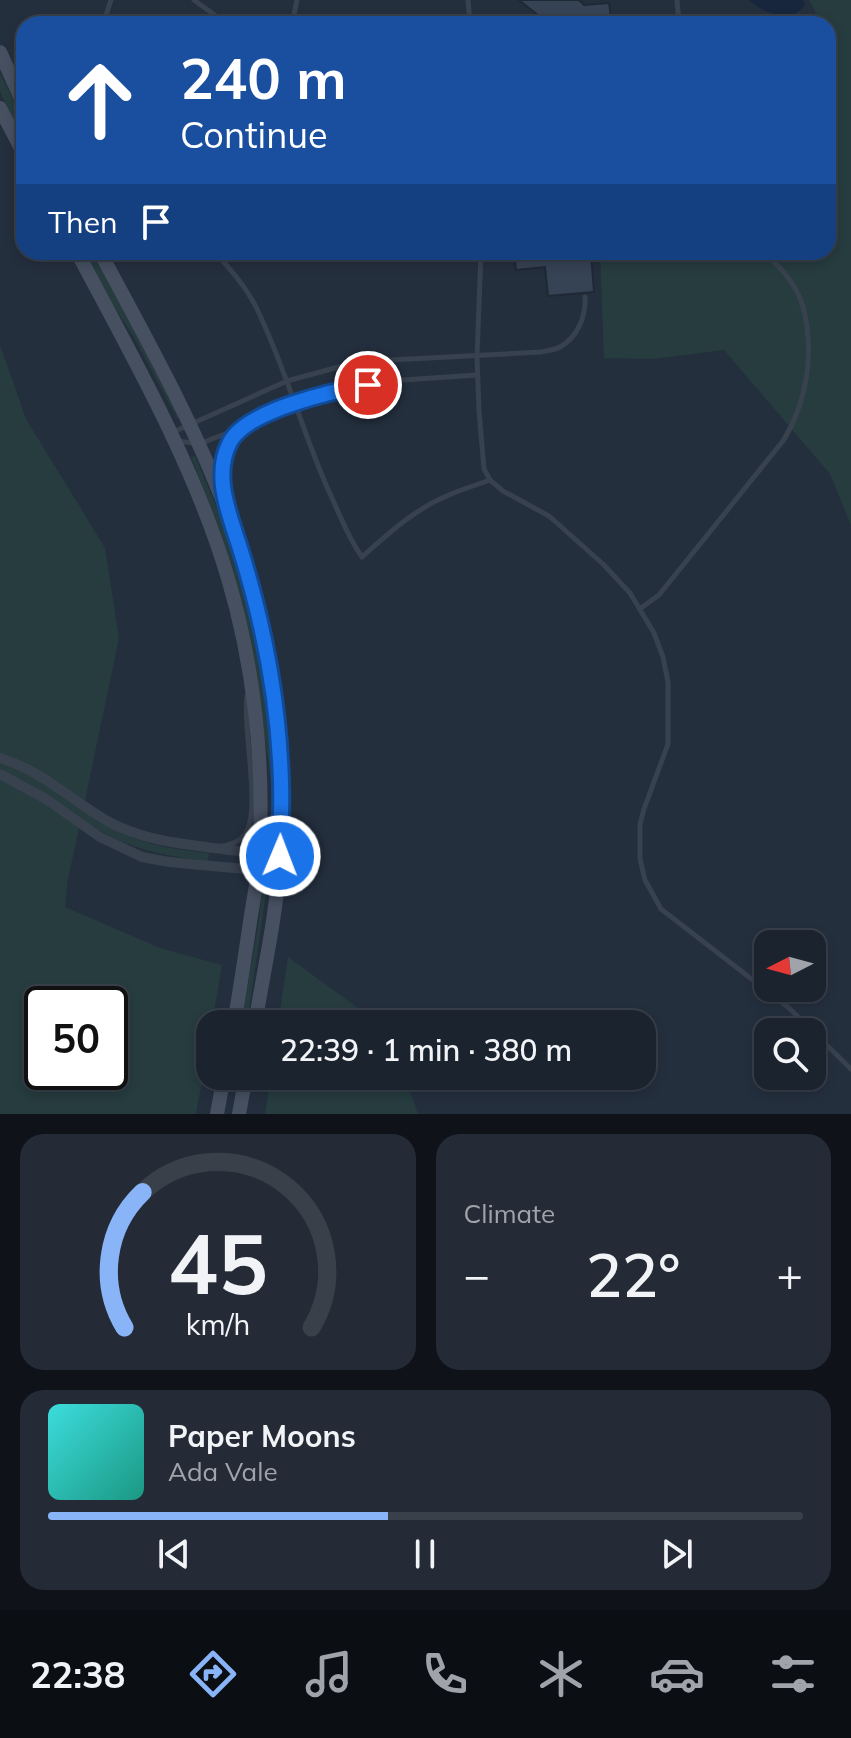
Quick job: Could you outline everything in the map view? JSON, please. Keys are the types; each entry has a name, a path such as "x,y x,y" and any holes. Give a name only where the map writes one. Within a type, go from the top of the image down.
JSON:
{"main road":[{"path":"0,52 16,87"},
{"path":"0,108 16,139"},
{"path":"81,260 146,382 199,498 227,573 245,648 260,773 259,854 236,1010"},
{"path":"104,260 190,425 224,504 254,596 271,674 281,783 280,856 257,1010"},
{"path":"217,1114 221,1090"},
{"path":"239,1114 243,1090"}],"street":[{"path":"0,758 37,773 93,812 133,833 157,841 280,856"},
{"path":"28,790 37,773"},
{"path":"0,774 46,799 100,837 142,857 279,872"}],"lane":[{"path":"194,0 216,16"},
{"path":"222,260 255,305 322,477 349,538 362,557 418,512 447,495 490,480"},
{"path":"481,260 477,375 484,469 490,480 503,491 549,516 603,564 641,608 663,657 668,682 668,744 640,824 640,859 645,880 661,909 789,1008 851,1069"},
{"path":"641,608 659,595 783,441 794,423 803,397 808,363 807,337 803,306 791,281 773,260"},
{"path":"172,437 190,425 287,381 346,365 541,352 559,348 582,323 586,312 585,297"},
{"path":"172,437 199,444 243,427 294,401 348,388 388,381 477,375"},
{"path":"224,504 224,460 229,443 243,427"},
{"path":"211,847 235,842 245,835 251,822 246,713 250,683"}],"green space":[{"path":"809,0 851,0 851,525 830,474 724,350 653,359 604,358 600,260 836,260 836,16 818,16"},
{"path":"0,74 16,104 16,124 0,92"},
{"path":"87,260 98,260 180,416 177,418 134,337"},
{"path":"0,345 26,419 105,548 119,638 83,810 128,836 173,849 209,853 208,861 157,853 112,837 81,819 65,907 160,948 222,965 214,1010 196,1010 196,1090 200,1090 196,1114 0,1114"},
{"path":"195,456 225,527 254,612 270,708 276,797 275,844 271,844 271,781 252,648 220,531 191,457"},
{"path":"263,886 267,886 249,1010 243,1010"},
{"path":"288,957 361,1010 280,1010"},
{"path":"269,1090 410,1090 418,1114 265,1114"}],"water":[{"path":"749,0 803,0 805,5 785,16 769,13"}],"building":[{"path":"519,0 579,0 584,5 609,3 611,16 539,16"},
{"path":"515,260 592,260 594,292 548,296 545,267 516,270"}],"route":[{"path":"280,856 281,783 271,674 254,596 224,504 224,460 229,443 243,427 294,401 368,385"}]}
